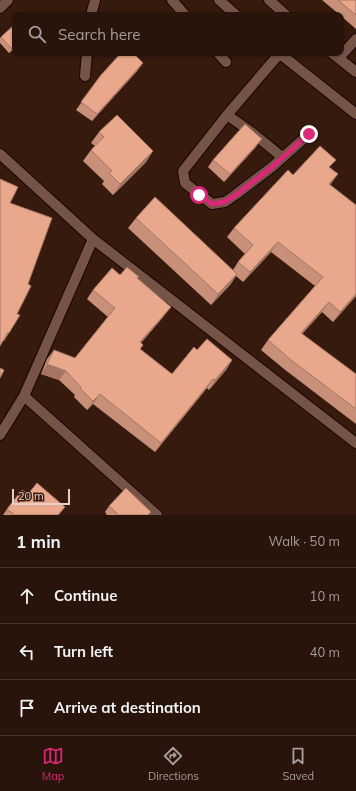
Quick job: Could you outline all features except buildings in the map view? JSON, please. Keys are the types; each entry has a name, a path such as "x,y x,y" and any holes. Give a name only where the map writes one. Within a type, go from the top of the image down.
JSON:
{"street":[{"path":"0,8 8,0"},
{"path":"92,12 95,0"},
{"path":"172,0 182,12"},
{"path":"219,0 233,12"},
{"path":"269,0 283,12"},
{"path":"344,49 356,38"},
{"path":"85,76 87,56"},
{"path":"221,56 226,62"},
{"path":"277,56 227,115 183,170 185,183 212,204 224,202 236,195 266,172 309,134"},
{"path":"284,56 356,114"},
{"path":"336,56 356,72"},
{"path":"227,115 254,134 282,157"},
{"path":"0,154 93,239 356,443"},
{"path":"0,435 24,396 93,239"},
{"path":"24,396 157,515"}],"route":[{"path":"199,195 212,204 224,202 236,195 272,167 309,134"}]}
